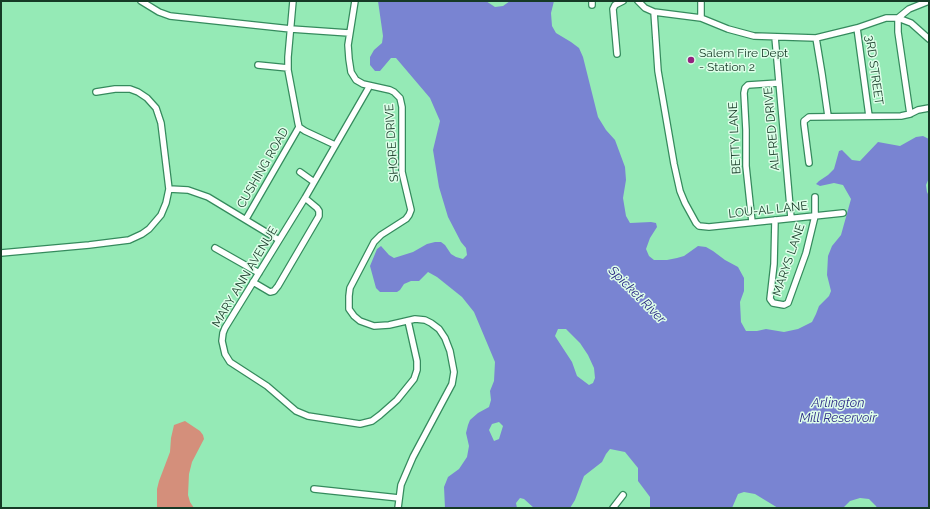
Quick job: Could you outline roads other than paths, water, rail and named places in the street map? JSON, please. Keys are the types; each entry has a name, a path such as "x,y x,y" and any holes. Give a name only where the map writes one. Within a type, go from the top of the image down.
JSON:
{"street":[{"path":"141,1 159,12 170,16 291,29 349,33"},
{"path":"293,1 288,68 299,127 335,145"},
{"name":"SHORE DRIVE","path":"355,1 349,33 348,59 351,72 356,80 369,87 394,92 402,102 402,172 410,210 406,219 381,235 374,242 352,283 349,292 349,306 354,316 360,321 369,325 384,326 415,319 425,320 431,323 439,329 445,338 454,367 452,384 413,457 401,485 398,508"},
{"path":"617,54 613,9 615,5 623,1"},
{"path":"638,1 645,8 654,12 701,18 741,33 754,36 816,38 857,28 886,18 898,18 911,23 929,38"},
{"path":"701,1 701,18"},
{"path":"898,18 909,9 929,1"},
{"name":"LOU-AL LANE","path":"654,12 658,70 674,164 682,197 690,216 696,223 699,226 709,227 843,213"},
{"path":"898,18 898,32 910,114"},
{"name":"3RD STREET","path":"857,28 869,116"},
{"name":"ALFRED DRIVE","path":"775,37 791,218"},
{"path":"816,38 828,116"},
{"path":"258,65 288,68"},
{"name":"BETTY LANE","path":"752,222 746,166 744,92 748,85 779,83"},
{"name":"MARY ANN AVENUE","path":"369,87 314,182 223,332 222,341 225,354 234,365 267,386 292,409 304,415 360,424 372,421 392,405 410,384 417,370 416,351 408,321"},
{"path":"1,253 116,243 129,240 142,234 156,222 165,207 169,189 161,123 159,114 154,105 144,96 130,89 120,88 96,92"},
{"path":"810,163 804,130 804,121 811,116 901,116 929,108"},
{"name":"CUSHING ROAD","path":"246,219 299,127"},
{"path":"300,172 314,182"},
{"path":"169,189 184,189 198,192 216,201 279,240"},
{"name":"MARYS LANE","path":"775,220 774,264 770,299 773,303 784,305 788,303 806,253 815,216 815,197"},
{"path":"253,282 270,292 275,290 317,220 319,213 317,208 304,198"},
{"path":"215,248 259,273"},
{"path":"314,488 399,498"},
{"path":"613,508 623,495"}],"water":[{"name":"Arlington Mill Reservoir","path":"378,1 486,1 495,7 503,6 510,1 554,1 551,13 552,26 556,33 579,48 583,57 598,117 606,130 615,140 625,167 626,180 623,198 626,216 630,223 656,223 657,227 650,238 646,249 649,256 654,260 677,258 684,256 698,246 706,247 738,267 744,278 744,291 740,302 741,322 746,331 766,329 784,332 798,329 812,322 819,306 829,296 831,291 827,275 828,256 832,246 841,235 851,199 843,185 834,183 820,186 816,184 834,169 839,151 842,150 852,160 860,161 878,142 900,146 916,137 923,136 929,139 929,178 926,185 929,196 929,508 877,508 869,499 860,498 850,501 843,508 778,508 755,494 744,492 738,494 732,508 650,508 650,497 638,481 638,468 625,452 610,449 602,462 584,476 575,500 570,508 534,508 524,499 520,498 516,503 517,508 445,508 444,487 448,477 459,469 467,457 469,446 466,433 470,420 478,413 489,407 491,400 490,391 494,381 495,362 474,312 462,297 437,277 428,272 419,281 411,281 404,284 397,292 380,292 376,288 370,266 377,249 381,246 394,258 413,252 427,244 435,242 441,242 451,254 456,257 463,259 467,255 466,248 461,242 448,217 439,187 433,150 440,121 430,98 396,58 391,58 380,71 375,71 370,65 370,57 374,50 382,43 383,36","holes":["558,329 566,329 580,343 588,355 594,368 595,378 593,383 589,385 577,376 572,362 555,336","499,422 503,426 499,439 494,441 489,430 492,424"]}],"place":[{"name":"Salem Fire Dept - Station 2","path":"691,60"}],"water label":[{"name":"Spicket River","path":"637,295"}]}
